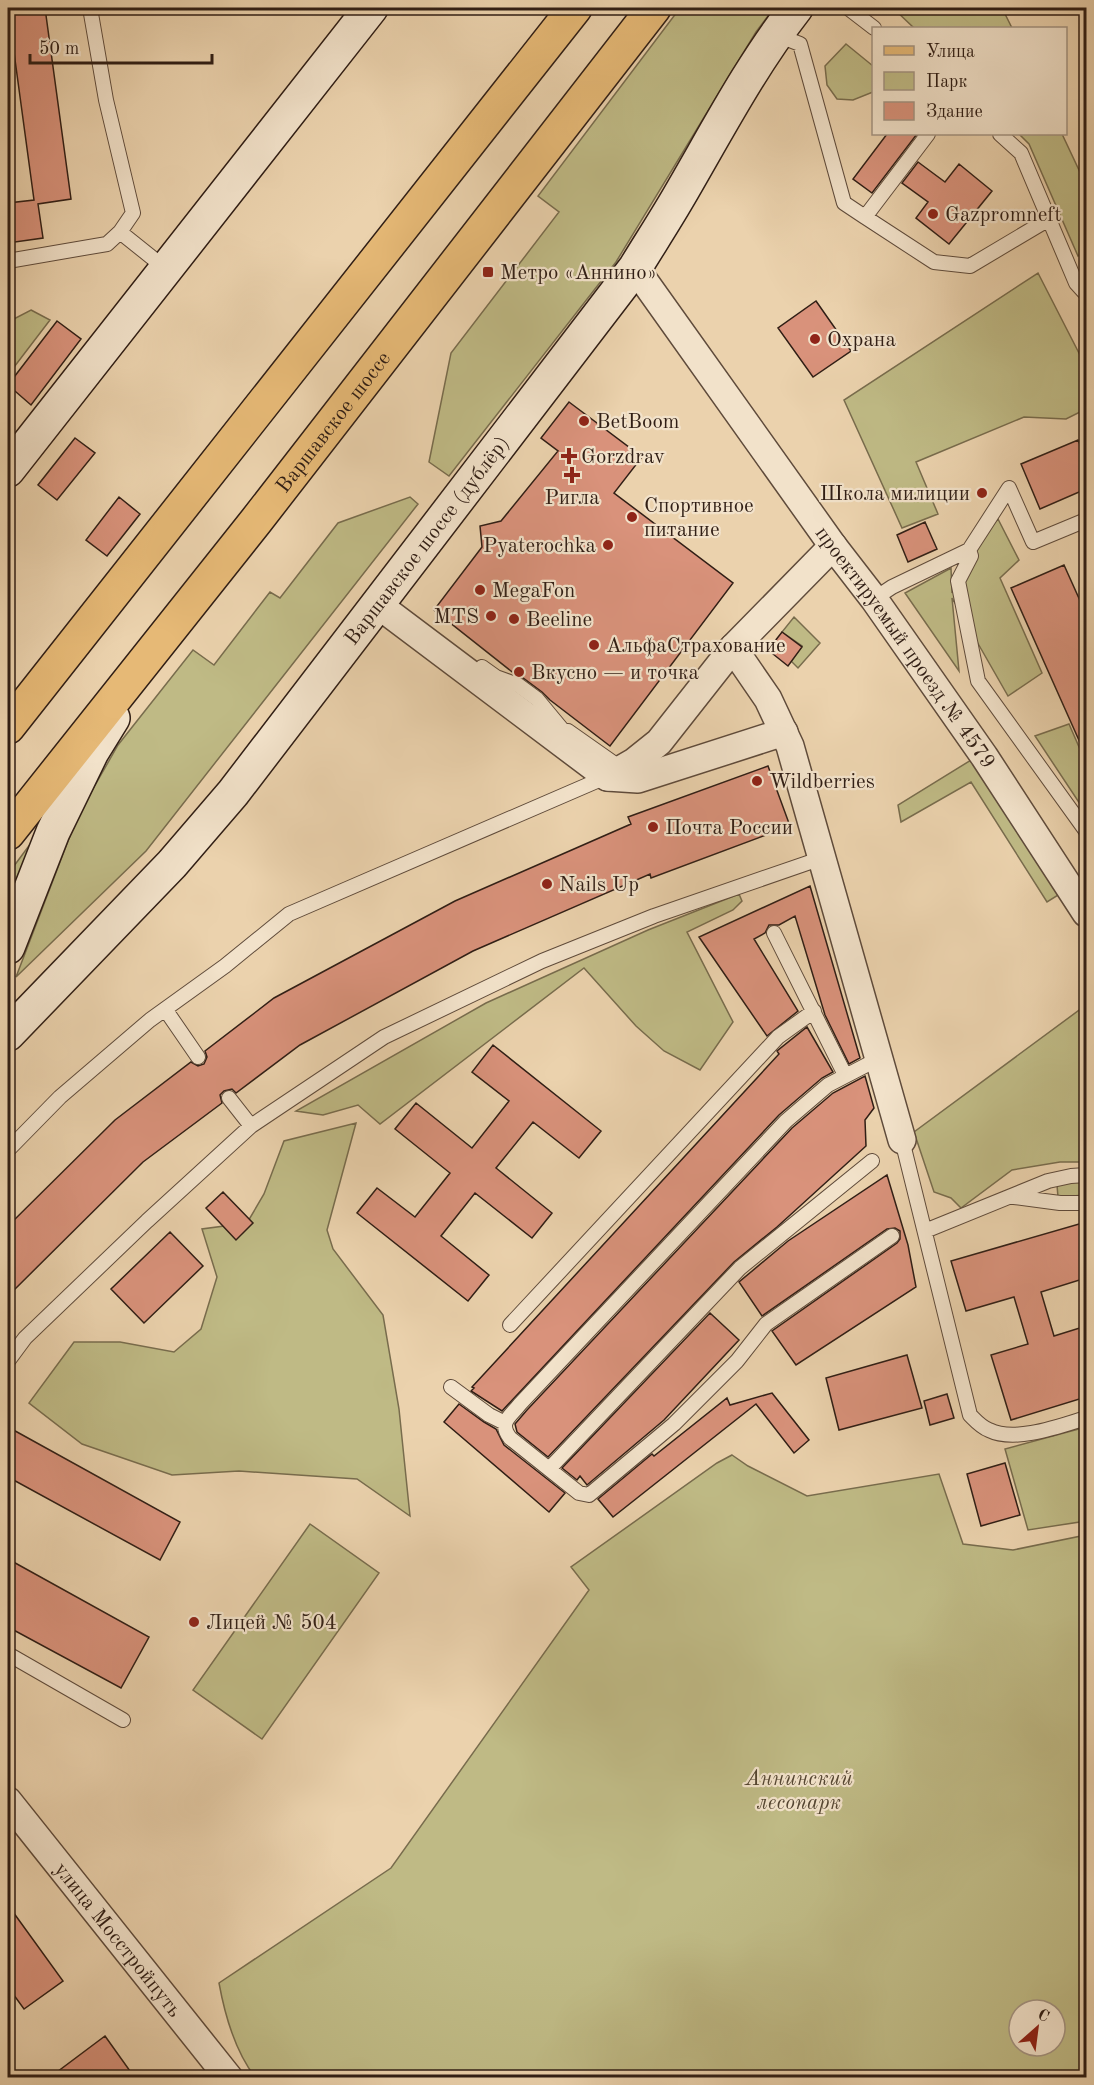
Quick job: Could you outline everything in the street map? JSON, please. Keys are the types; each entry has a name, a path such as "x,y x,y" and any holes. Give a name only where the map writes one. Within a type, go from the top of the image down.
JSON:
{"main road":[{"path":"8,470 371,8"},
{"path":"8,727 575,8"},
{"name":"Варшавское шоссе","path":"8,833 256,521 654,8"},
{"name":"Варшавское шоссе (дублёр)","path":"8,1034 172,864 386,610 634,268 677,200 742,85 796,8"},
{"path":"8,947 53,832 92,752 165,633"}],"street":[{"name":"проектируемый проезд № 4579","path":"634,268 833,546 874,599 984,756 1086,914"},
{"path":"622,775 659,742 733,648 833,546"},
{"path":"386,610 622,775 784,732"},
{"path":"733,648 768,699 799,771 902,1140"},
{"name":"улица Мосстройпуть","path":"9,1806 229,2078"}],"lane":[{"path":"8,261 107,243 120,232 133,213 106,100 90,8"},
{"path":"848,8 873,27"},
{"path":"776,34 800,44 844,203 864,217 934,262 970,266 1049,219"},
{"path":"864,217 927,135"},
{"path":"1001,135 1021,153 1076,283 1086,294"},
{"path":"120,232 165,268"},
{"path":"874,599 892,587 969,550 1009,488 1033,542 1086,520"},
{"path":"969,550 971,556 958,581 978,681 1086,831"},
{"path":"8,1150 60,1097 165,1009 225,966 289,914 622,775 559,725 537,699 518,685 496,677 424,625 386,610"},
{"path":"8,1361 25,1338 250,1126 384,1037 542,961 654,916 822,858"},
{"path":"774,933 845,1075"},
{"path":"165,1009 198,1057"},
{"path":"510,1325 778,1037 814,1011"},
{"path":"880,1058 828,1084 786,1121 505,1423 504,1430 510,1438 579,1493 589,1495 674,1424 737,1361 766,1324 892,1236"},
{"path":"229,1098 250,1126"},
{"path":"902,1140 970,1415 991,1432 1017,1434 1042,1431 1086,1418"},
{"path":"549,1469 740,1268 872,1161"},
{"path":"925,1231 1048,1181 1086,1175"},
{"path":"1013,1197 1060,1203 1086,1203"},
{"path":"451,1387 489,1415 505,1423"},
{"path":"8,1654 123,1720"}],"green space":[{"path":"680,8 774,8 756,32 616,262 449,476 429,462 451,353 559,212 538,196"},
{"path":"893,8 1002,8 1012,27 913,27"},
{"path":"846,44 872,65 872,92 853,100 837,99 827,85 825,66"},
{"path":"1020,135 1062,135 1086,185 1086,249 1078,256 1029,144"},
{"path":"1038,273 1081,357 1086,354 1086,409 1066,419 1024,417 916,462 938,514 902,528 844,400"},
{"path":"31,310 50,320 8,375 8,322"},
{"path":"410,497 418,504 146,851 16,977 78,815 118,745 193,650 214,665 270,592 280,598 338,523"},
{"path":"998,519 1019,560 1000,578 1042,673 1008,696 952,598 959,671 905,593 951,568 952,593 958,567 972,538"},
{"path":"794,617 820,643 798,668 791,661 802,646 782,632"},
{"path":"1069,724 1086,763 1086,813 1035,736"},
{"path":"976,757 1063,892 1047,902 971,782 901,822 898,805"},
{"path":"34,839 8,909 8,874"},
{"path":"739,894 742,901 733,910 687,932 733,1022 700,1070 664,1051 636,1026 584,968 380,1124 358,1105 323,1115 296,1111 486,1003 648,930"},
{"path":"1086,1005 1086,1162 1060,1162 1012,1170 961,1208 951,1198 934,1192 914,1132"},
{"path":"356,1123 327,1230 333,1249 383,1315 399,1409 410,1516 357,1479 239,1471 172,1475 82,1444 29,1403 74,1342 120,1342 174,1352 201,1329 217,1277 202,1229 247,1223 264,1194 284,1141"},
{"path":"1086,1181 1086,1195 1058,1197 1057,1185"},
{"path":"1086,1427 1086,1521 1028,1530 1005,1449"},
{"name":"Аннинский лесопарк","path":"732,1455 748,1466 807,1496 939,1474 963,1544 1013,1550 1086,1535 1086,2077 255,2077 232,2033 219,1983 391,1868 589,1590 571,1567 717,1463"},
{"path":"310,1524 379,1573 262,1739 193,1690"}],"building":[{"path":"8,8 45,8 71,199 38,204 43,238 8,243 8,203 34,200"},
{"path":"886,135 916,135 872,193 853,179"},
{"path":"918,162 945,182 959,164 992,191 949,244 916,218 928,202 902,183"},
{"name":"Охрана","path":"816,301 851,351 813,377 778,328"},
{"path":"57,321 81,339 31,405 8,385"},
{"path":"569,402 642,457 614,493 733,583 610,746 434,610 482,547 480,526 501,521 558,451 541,438"},
{"path":"75,438 95,453 57,500 38,485"},
{"path":"1078,440 1086,459 1086,489 1040,509 1021,464"},
{"path":"119,497 140,514 107,556 86,540"},
{"path":"925,522 937,549 908,562 897,535"},
{"path":"1064,565 1086,614 1086,756 1011,588"},
{"path":"782,632 802,647 788,666 768,650"},
{"path":"768,766 790,826 651,878 650,874 473,951 300,1045 236,1093 232,1089 224,1091 220,1095 222,1103 143,1162 8,1296 8,1226 115,1120 191,1062 198,1066 204,1064 207,1057 205,1051 274,998 455,901 631,824 628,817"},
{"path":"810,886 860,1058 849,1064 825,1015 795,916 779,925 769,925 765,933 754,939 798,1011 767,1036 699,937"},
{"path":"807,1027 833,1072 822,1078 779,1115 502,1411 471,1391 474,1388 472,1387 779,1054 777,1051"},
{"path":"493,1045 601,1131 579,1158 533,1122 496,1168 552,1213 532,1238 475,1193 441,1236 489,1275 468,1301 357,1213 377,1188 415,1217 450,1173 395,1129 416,1103 472,1148 509,1101 472,1072"},
{"path":"865,1076 874,1108 865,1120 866,1146 777,1227 734,1262 548,1457 517,1432 515,1424 527,1410 792,1128 833,1093"},
{"path":"887,1175 908,1245 916,1287 796,1365 772,1331 897,1243 900,1239 900,1231 895,1228 887,1229 762,1316 739,1282 788,1241"},
{"path":"223,1192 253,1223 236,1240 206,1208"},
{"path":"1086,1222 1086,1278 1041,1292 1054,1336 1086,1326 1086,1397 1011,1420 991,1355 1028,1344 1014,1297 966,1311 951,1261"},
{"path":"170,1232 203,1266 144,1323 111,1289"},
{"path":"710,1313 739,1340 664,1420 587,1485 580,1476 577,1480 562,1468"},
{"path":"907,1355 922,1408 839,1430 826,1378"},
{"path":"772,1393 809,1440 794,1453 756,1404 613,1517 598,1499 652,1454 654,1456 727,1398 730,1405"},
{"path":"947,1394 954,1418 930,1425 924,1401"},
{"path":"459,1404 496,1429 504,1445 565,1493 549,1512 444,1422"},
{"path":"8,1427 180,1522 160,1560 8,1477"},
{"path":"1005,1463 1020,1515 981,1526 967,1474"},
{"path":"8,1559 149,1637 121,1688 8,1627"},
{"path":"8,1905 63,1981 24,2009 8,1987"},
{"path":"105,2036 135,2078 49,2078"}],"place":[{"name":"Gazpromneft","path":"933,214"},
{"name":"Метро «Аннино»","path":"488,272"},
{"name":"Охрана","path":"815,339"},
{"name":"BetBoom","path":"584,421"},
{"name":"Gorzdrav","path":"569,456"},
{"name":"Ригла","path":"572,475"},
{"name":"Школа милиции","path":"982,493"},
{"name":"Спортивное питание","path":"632,517"},
{"name":"Pyaterochka","path":"608,545"},
{"name":"MegaFon","path":"480,590"},
{"name":"MTS","path":"491,616"},
{"name":"Beeline","path":"514,619"},
{"name":"АльфаСтрахование","path":"594,645"},
{"name":"Вкусно — и точка","path":"519,672"},
{"name":"Wildberries","path":"757,781"},
{"name":"Почта России","path":"653,827"},
{"name":"Nails Up","path":"547,884"},
{"name":"Лицей № 504","path":"194,1622"}]}
